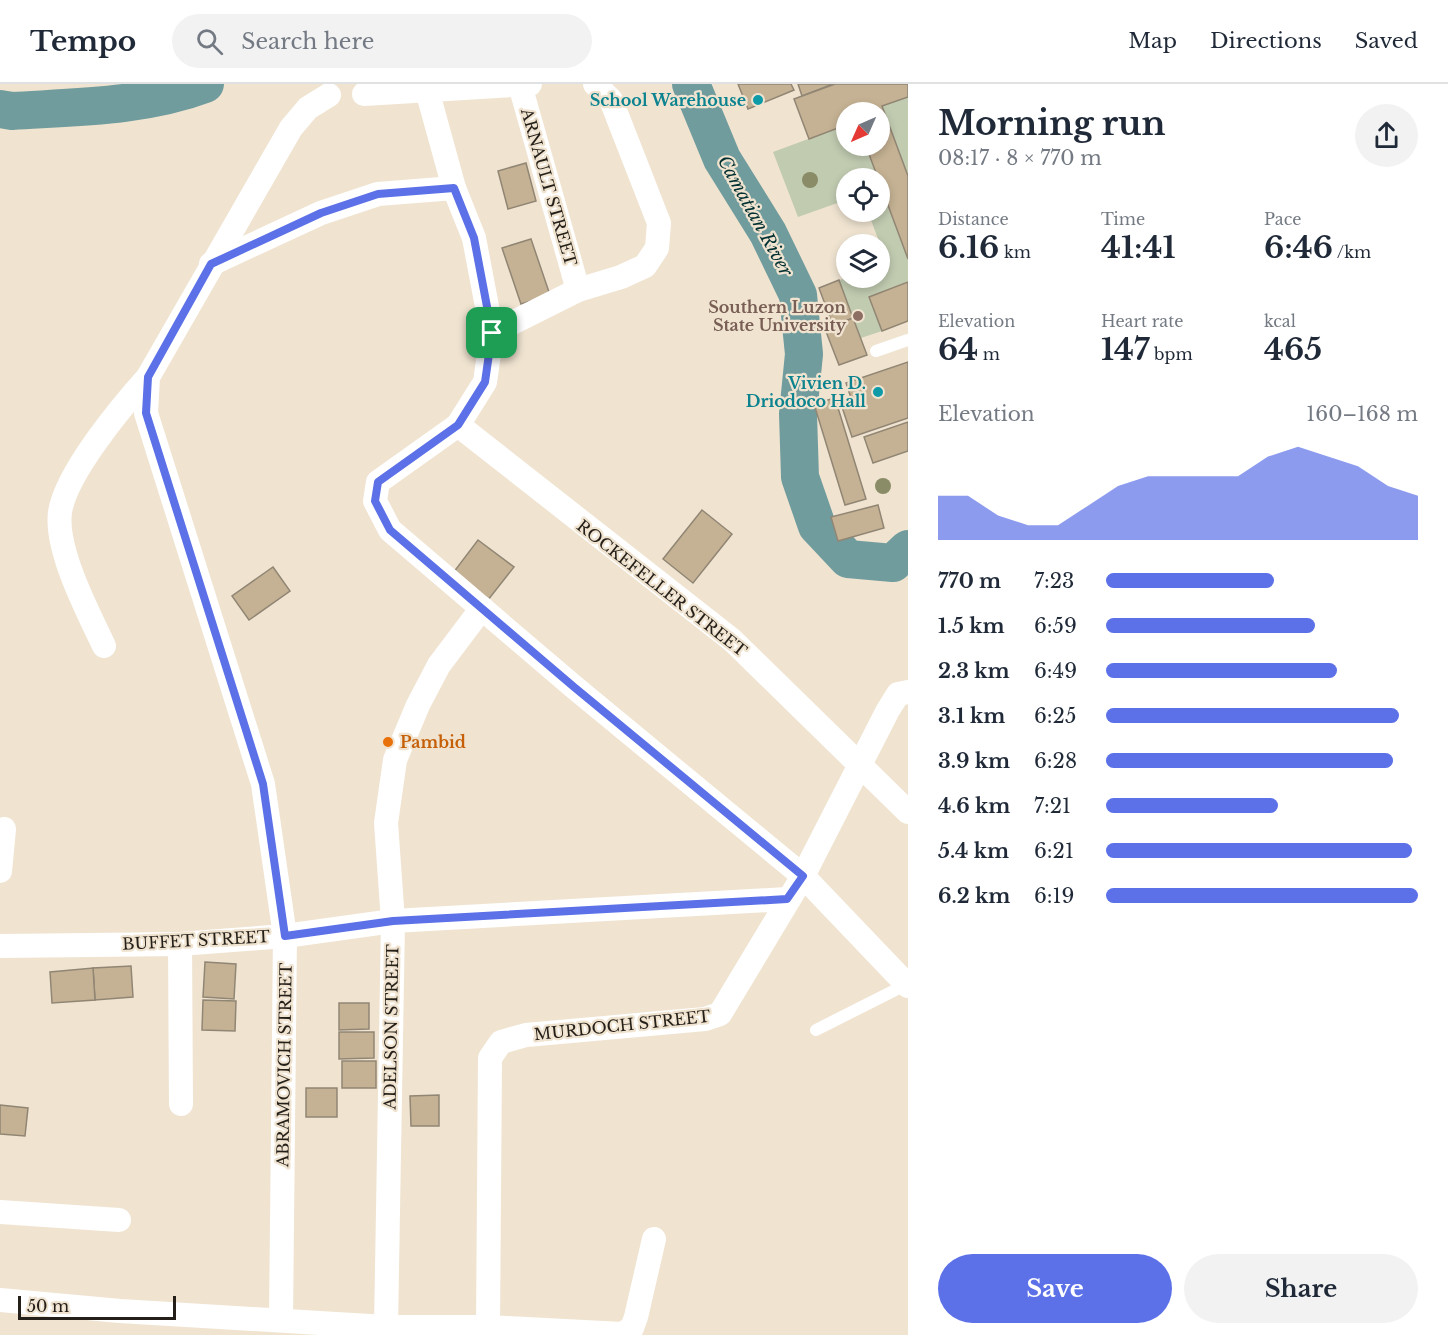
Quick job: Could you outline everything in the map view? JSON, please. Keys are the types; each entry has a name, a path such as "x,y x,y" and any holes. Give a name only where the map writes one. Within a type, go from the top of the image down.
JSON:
{"street":[{"path":"364,94 530,84"},
{"name":"ARNAULT STREET","path":"520,85 578,290"},
{"path":"427,90 454,188 474,238 492,333 485,382 458,425 378,482 375,501 390,530 803,876 907,985"},
{"path":"492,333 578,290 621,277 645,266 657,248 659,223 603,92"},
{"name":"ABRAMOVICH STREET","path":"281,1319 285,936 263,784 146,413 148,377 211,264 291,128 308,108 329,95"},
{"path":"211,264 321,213 378,194 454,188"},
{"path":"104,646 63,546 60,511 75,474 115,414 148,377"},
{"name":"ROCKEFELLER STREET","path":"458,425 732,640 908,812"},
{"name":"ADELSON STREET","path":"386,1327 393,921 386,823 395,760 418,705 439,665 482,608"},
{"name":"MURDOCH STREET","path":"488,1327 490,1058 501,1042 526,1035 705,1019 720,1014 787,899 803,876 888,710 898,694 908,692"},
{"path":"0,871 4,829"},
{"name":"BUFFET STREET","path":"0,946 180,944 285,936 393,921 787,899"},
{"path":"180,944 181,1104"},
{"path":"0,1212 119,1220"},
{"path":"0,1300 120,1311 386,1327 488,1327 622,1334 632,1328 636,1317 654,1239"}],"lane":[{"path":"876,351 908,340"},
{"path":"816,1030 907,985"}],"green space":[{"path":"908,97 908,176 890,128 890,103"},
{"path":"836,129 836,156 870,156 874,168 836,168 836,204 798,217 773,152"},
{"path":"890,211 908,259 908,282 869,297 882,331 861,338 842,288 890,288 890,234 876,234 872,222 890,222"}],"building":[{"name":"School Warehouse","path":"738,84 791,84 794,90 748,109"},
{"path":"798,84 833,84 802,96"},
{"path":"835,84 908,84 908,97 890,103 836,102 836,129 809,139 794,99"},
{"path":"890,128 908,176 908,259 890,211 890,168 874,168 870,156 890,156"},
{"path":"526,163 536,201 508,209 498,171"},
{"path":"531,239 550,295 521,304 502,248"},
{"path":"836,281 836,288 842,288 853,318 833,326 819,288"},
{"path":"908,282 908,321 882,331 869,297"},
{"path":"853,318 867,355 839,365 825,329"},
{"name":"Vivien D. Driodoco Hall","path":"908,362 908,418 852,437 841,404 852,401 846,383"},
{"path":"835,398 866,499 845,505 814,404"},
{"path":"908,422 908,451 873,463 864,437"},
{"path":"878,505 884,528 838,541 831,517"},
{"path":"702,510 732,534 693,583 663,559"},
{"path":"478,540 514,567 488,600 453,573"},
{"path":"273,567 290,591 249,620 232,596"},
{"path":"205,962 236,964 234,999 203,997"},
{"path":"131,966 133,997 95,1000 93,968"},
{"path":"93,968 95,1000 52,1003 50,972"},
{"path":"203,1000 236,1001 235,1031 202,1030"},
{"path":"339,1003 369,1003 369,1029 339,1030"},
{"path":"339,1032 374,1032 374,1058 339,1059"},
{"path":"342,1061 376,1061 376,1088 342,1088"},
{"path":"306,1088 337,1088 337,1117 306,1117"},
{"path":"439,1095 439,1126 411,1126 410,1096"},
{"path":"0,1105 28,1108 25,1136 0,1134"}],"waterway":[{"path":"0,109 12,111 110,105 182,92 205,84"},
{"name":"Camatian River","path":"691,84 722,159 768,233 798,295 804,354 798,414 800,477 817,526 848,559 893,563 908,549"}],"place":[{"name":"School Warehouse","path":"758,100"},
{"name":"Southern Luzon State University","path":"858,316"},
{"name":"Vivien D. Driodoco Hall","path":"878,392"},
{"name":"Pambid","path":"388,742"}],"route":[{"path":"454,188 474,238 492,333 485,382 458,425 378,482 375,501 390,530 574,687 803,876 787,899 393,921 285,936 263,784 146,413 148,377 211,264 321,213 378,194 454,188"}]}
